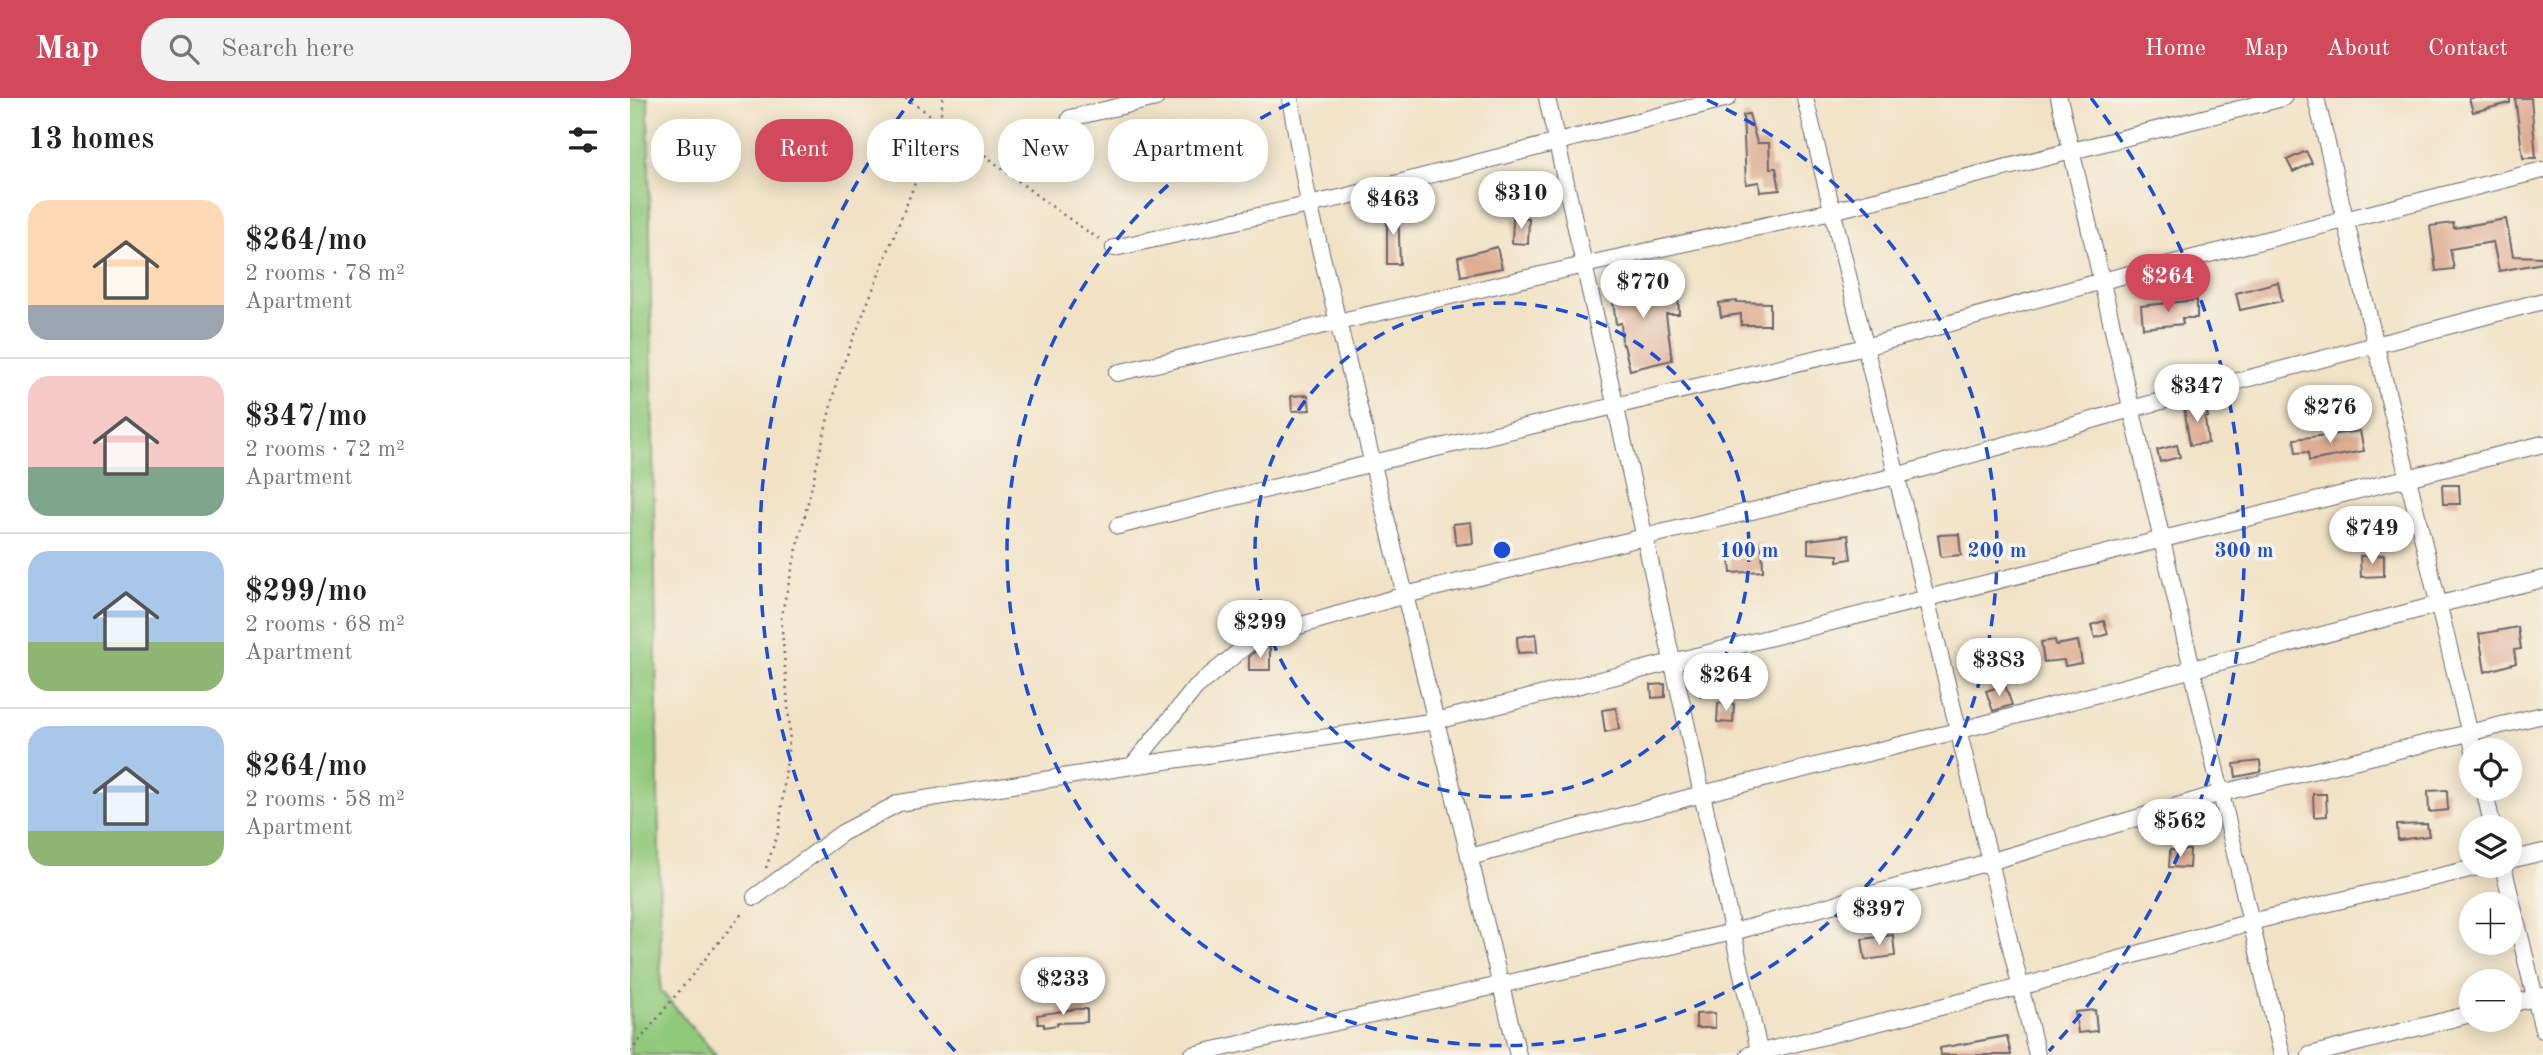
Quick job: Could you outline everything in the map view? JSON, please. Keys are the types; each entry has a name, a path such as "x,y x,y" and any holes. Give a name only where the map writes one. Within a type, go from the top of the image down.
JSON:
{"street":[{"path":"1070,118 1156,98"},
{"path":"1290,98 1309,204 1518,1055"},
{"path":"1548,98 1733,932 1756,1054 2020,987 2251,922 2459,872"},
{"path":"1114,248 1309,204 1728,98"},
{"path":"1805,98 2037,1055"},
{"path":"2059,98 2282,1055"},
{"path":"1117,373 1584,265 1832,211 2283,98"},
{"path":"2316,98 2471,738"},
{"path":"1118,526 1865,347 2102,281 2543,170"},
{"path":"1132,766 1196,687 1254,639 1405,595 1896,476 2132,409 2543,302"},
{"path":"755,897 842,833 899,803 1436,721 2543,444"},
{"path":"1470,857 1702,794 1957,731 2543,579"},
{"path":"1192,1055 1502,987 1733,932 1989,862 2221,793 2543,715"},
{"path":"2522,857 2543,852"},
{"path":"2506,878 2539,997 2543,1030"},
{"path":"2310,1055 2459,1017"}],"path":[{"path":"905,98 938,119"},
{"path":"940,119 943,98"},
{"path":"984,155 1062,216 1114,248"},
{"path":"630,1052 755,897 779,830 790,732 781,616 837,380 915,182"}],"green space":[{"path":"630,98 648,98 661,991 716,1055 630,1055"}],"building":[{"path":"2469,98 2510,98 2510,103 2473,112"},
{"path":"2515,98 2531,98 2536,158 2523,158"},
{"path":"1749,114 1757,143 1769,143 1770,168 1776,168 1780,190 1760,192 1759,182 1746,184 1743,115"},
{"path":"2306,151 2312,163 2293,172 2287,160"},
{"path":"1514,190 1516,207 1502,208 1501,191"},
{"path":"1398,207 1400,264 1387,264 1387,208"},
{"path":"1513,218 1529,218 1528,244 1512,243"},
{"path":"2506,219 2513,256 2542,257 2543,263 2499,271 2493,242 2450,249 2454,269 2436,271 2430,226 2453,223 2454,228"},
{"path":"1497,247 1502,268 1461,276 1458,257"},
{"path":"1655,276 1654,294 1678,293 1679,314 1666,314 1672,360 1630,370 1622,345 1621,323 1616,324 1610,279"},
{"path":"2278,282 2282,301 2240,310 2236,293"},
{"path":"2197,300 2197,318 2182,318 2183,324 2143,328 2141,306"},
{"path":"1719,303 1770,303 1770,325 1741,325 1741,314 1721,317"},
{"path":"1308,395 1310,410 1292,411 1291,396"},
{"path":"2206,404 2208,443 2190,445 2184,407"},
{"path":"2360,431 2364,451 2309,461 2308,452 2296,453 2294,439"},
{"path":"2177,445 2180,457 2160,462 2157,450"},
{"path":"2442,485 2459,485 2460,504 2443,504"},
{"path":"1471,522 1473,543 1456,545 1453,524"},
{"path":"1959,534 1961,555 1941,557 1938,535"},
{"path":"1848,535 1851,559 1838,561 1838,555 1808,553 1808,540"},
{"path":"1762,544 1763,571 1731,573 1729,553 1742,552 1741,545"},
{"path":"2384,555 2384,576 2361,577 2360,556"},
{"path":"2104,621 2108,634 2095,638 2091,625"},
{"path":"2518,627 2521,649 2514,650 2516,663 2485,672 2479,634"},
{"path":"1536,634 1537,652 1518,653 1517,637"},
{"path":"2055,640 2056,645 2078,641 2082,663 2065,666 2064,660 2044,662 2041,642"},
{"path":"1270,647 1270,670 1249,670 1249,657 1259,648"},
{"path":"1665,684 1665,697 1652,698 1651,685"},
{"path":"2005,685 2012,705 1993,711 1986,691"},
{"path":"1718,703 1734,704 1733,723 1717,722"},
{"path":"1616,708 1619,729 1605,732 1602,710"},
{"path":"2260,761 2261,772 2236,777 2234,764"},
{"path":"2447,790 2448,810 2429,812 2428,791"},
{"path":"2313,794 2326,794 2327,816 2314,817"},
{"path":"2427,824 2429,836 2398,840 2397,825"},
{"path":"2170,850 2190,850 2189,868 2169,867"},
{"path":"1893,935 1895,956 1865,960 1862,939"},
{"path":"1087,1009 1087,1022 1057,1023 1044,1027 1044,1024 1038,1024 1037,1015"},
{"path":"2095,1010 2097,1031 2078,1033 2075,1012"},
{"path":"1715,1013 1715,1028 1696,1028 1696,1014"},
{"path":"2007,1036 2011,1055 1941,1055 1940,1048"}]}
